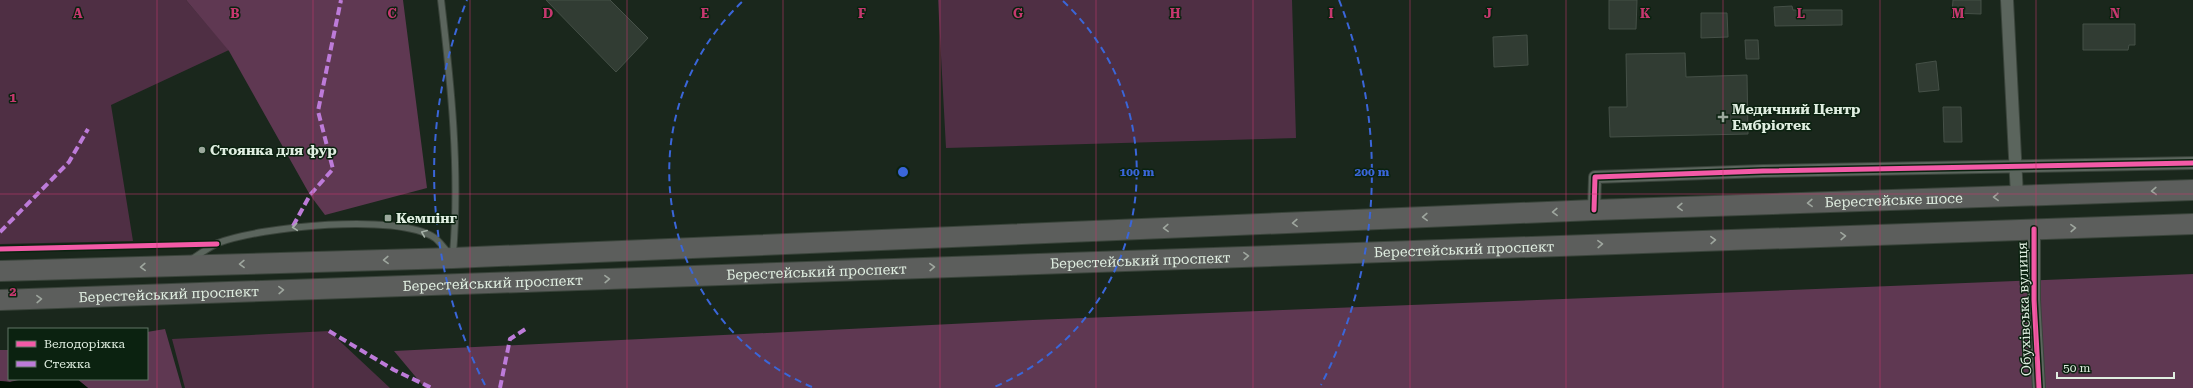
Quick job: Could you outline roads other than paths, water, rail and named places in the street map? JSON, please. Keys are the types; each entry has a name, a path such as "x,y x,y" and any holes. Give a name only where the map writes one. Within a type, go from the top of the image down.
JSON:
{"highway":[{"name":"Берестейське шосе","path":"1594,210 2193,190"},
{"name":"Берестейський проспект","path":"0,271 453,258 1594,210"},
{"path":"2034,229 2193,224"},
{"name":"Берестейський проспект","path":"0,300 2034,229"}],"street":[{"path":"2007,0 2017,196"},
{"path":"1594,210 1595,177 1763,171 2193,163"},
{"name":"Обухівська вулиця","path":"2034,229 2034,300 2039,388"}],"lane":[{"path":"441,0 449,62 456,172 453,258"},
{"path":"182,266 217,244 293,226 387,224 411,228 435,238 453,258"}],"place":[{"name":"Медичний Центр Ембріотек","path":"1723,117"},
{"name":"Стоянка для фур","path":"202,150"},
{"name":"Кемпінг","path":"388,218"}]}
